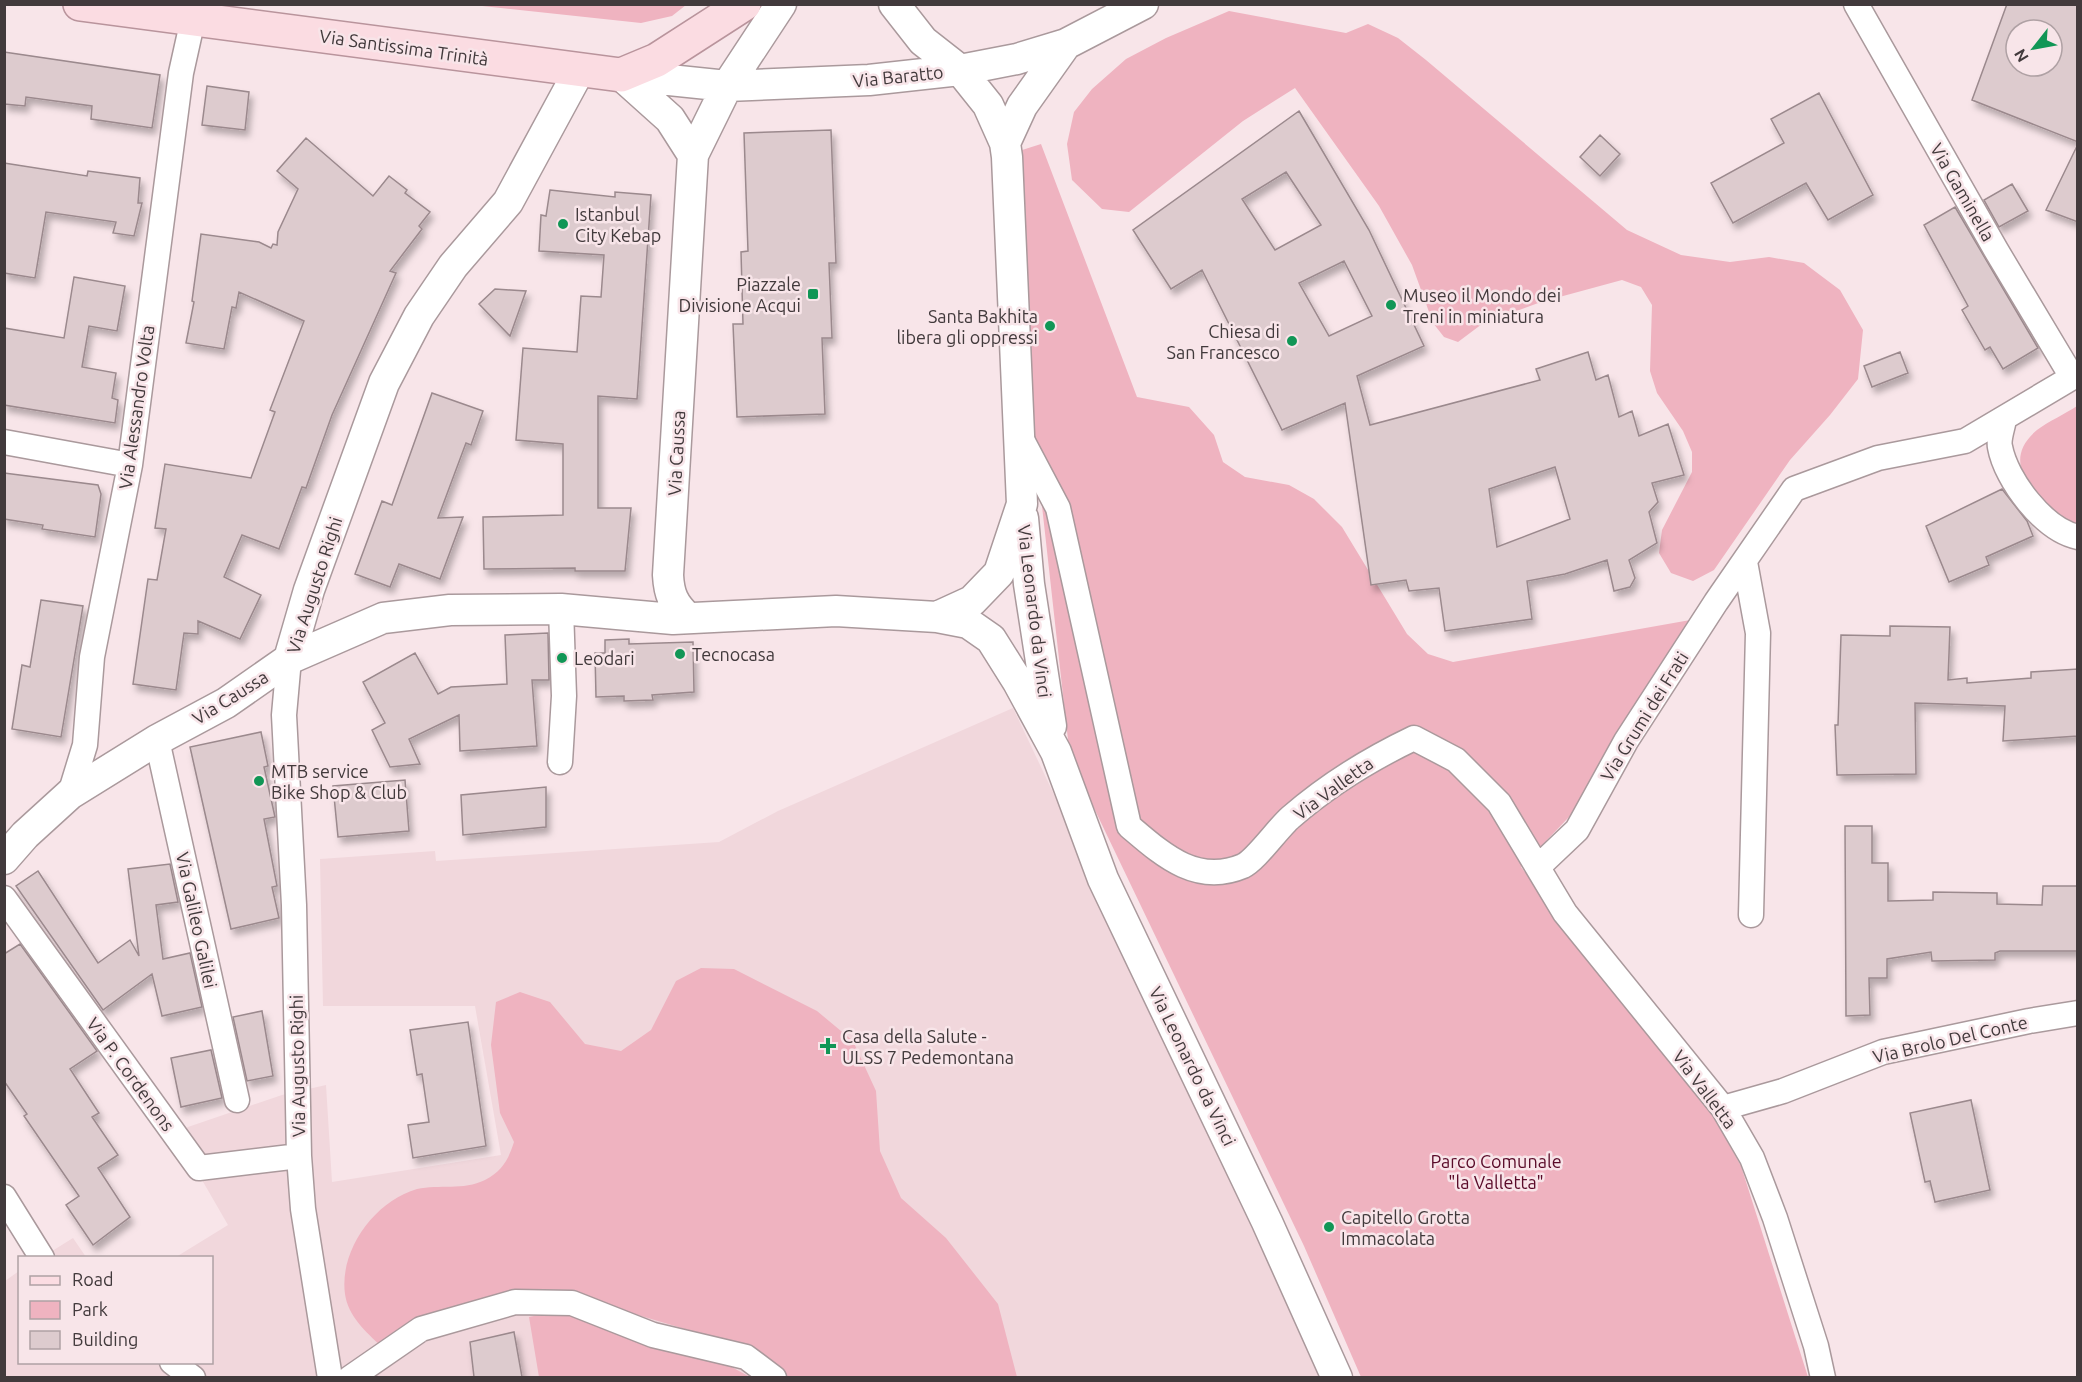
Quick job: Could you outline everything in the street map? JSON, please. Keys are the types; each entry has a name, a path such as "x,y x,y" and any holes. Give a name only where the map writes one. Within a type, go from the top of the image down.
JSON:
{"main road":[{"name":"Via Santissima Trinità","path":"80,4 621,75"},
{"path":"621,75 657,60 744,4"}],"street":[{"name":"Via Caussa","path":"688,618 675,607 669,592 668,574 693,155 727,86 781,4"},
{"path":"688,618 836,611 937,617 972,602 999,573 1022,504 1005,143 988,105 960,70 923,41 894,4"},
{"name":"Via Baratto","path":"727,86 869,80 960,70 1017,59 1066,44 1143,4"},
{"name":"Via Gaminella","path":"1856,4 1996,250 2075,375"},
{"name":"Via Alessandro Volta","path":"70,794 85,746 92,657 130,465 181,73 193,19"},
{"name":"Via Baratto","path":"1005,143 1023,106 1066,44"},
{"name":"Via Augusto Righi","path":"330,1377 303,1209 298,1156 294,905 284,715 289,659 309,590 384,383 419,316 453,266 508,202 579,71"},
{"name":"Via Santissima Trinità","path":"621,75 727,86"},
{"path":"621,75 670,119 693,155"},
{"name":"Via Grumi dei Frati","path":"1539,866 1577,830 1626,741 1716,602 1794,489 1878,458 1965,441 2075,375"},
{"path":"2004,419 1999,446 2010,474 2037,513 2070,536 2078,537"},
{"name":"Via Valletta","path":"1020,435 1058,508 1129,826 1162,854 1186,869 1218,870 1244,866 1290,817 1353,770 1414,738 1456,760 1499,803 1539,866 1565,913 1723,1108 1752,1158 1775,1218 1816,1346 1823,1377"},
{"path":"4,442 130,465"},
{"name":"Via Leonardo da Vinci","path":"1022,504 1029,584 1056,752"},
{"path":"1745,562 1758,633 1751,915"},
{"path":"560,762 564,696 561,609"},
{"name":"Via Caussa","path":"4,859 25,835 70,794 157,740 226,703 289,659 383,618 450,610 561,609 662,618 688,618"},
{"name":"Via Leonardo da Vinci","path":"937,617 968,623 991,639 1018,682 1056,752 1103,879 1268,1222 1332,1374"},
{"name":"Via Galileo Galilei","path":"157,740 237,1100"},
{"name":"Via P. Cordenons","path":"4,898 199,1168 298,1156"},
{"name":"Via Brolo Del Conte","path":"1723,1108 1783,1091 1883,1052 2078,1013"},
{"path":"4,1197 41,1256"},
{"path":"350,1377 421,1329 515,1302 572,1303 653,1335 746,1357 774,1377"},
{"path":"175,1364 193,1377"}],"shaded area":[{"name":"Casa della Salute - ULSS 7 Pedemontana","path":"1013,708 1330,1377 5,1378 5,1281 18,1272 18,1364 213,1364 213,1256 178,1256 228,1225 176,1135 188,1127 282,1095 326,1085 332,1182 501,1155 475,1006 323,1006 320,859 435,851 436,861 719,842 778,811"},
{"path":"73,1238 85,1256 44,1256"}],"green space":[{"path":"473,5 686,5 672,16 641,23"},
{"path":"1229,11 1346,33 1368,24 1398,38 1426,60 1627,230 1681,255 1730,262 1769,257 1804,263 1840,290 1863,330 1858,379 1790,460 1714,570 1693,581 1671,573 1659,553 1662,530 1692,472 1692,452 1683,431 1657,393 1650,371 1652,305 1641,287 1622,280 1541,302 1482,324 1458,342 1444,337 1433,323 1412,265 1379,206 1295,88 1243,121 1129,212 1102,209 1072,180 1067,144 1074,112 1092,89 1126,59 1166,38"},
{"name":"Parco Comunale \"la Valletta\"","path":"1041,144 1137,397 1189,407 1214,435 1223,462 1245,477 1289,485 1314,499 1342,527 1407,634 1428,654 1453,662 1696,619 1569,817 1521,867 1711,1112 1741,1166 1808,1377 1361,1377 1304,1246 1070,758 1037,461 1033,446 1034,426 1017,186 1019,151"},
{"path":"2077,406 2077,530 2070,528 2037,495 2022,470 2020,457 2025,443 2037,430"},
{"path":"701,968 734,969 817,1011 853,1041 876,1091 880,1151 901,1198 946,1238 998,1304 1017,1377 789,1377 746,1347 577,1297 381,1346 358,1323 347,1302 345,1277 354,1245 374,1216 387,1204 417,1189 468,1185 485,1180 501,1168 509,1154 514,1142 500,1113 491,1045 496,1002 520,992 550,1002 585,1044 621,1051 651,1030 676,981"},
{"path":"562,1310 680,1339 750,1377 539,1377 529,1317"}],"building":[{"path":"2007,4 2078,4 2078,142 1972,100"},
{"path":"4,52 160,75 152,128 91,119 92,106 26,97 25,106 4,104"},
{"path":"207,86 249,92 245,130 202,125"},
{"path":"1819,93 1873,195 1828,220 1806,183 1733,223 1711,183 1784,143 1771,119"},
{"path":"1299,111 1369,230 1424,346 1357,376 1370,425 1540,380 1536,369 1588,352 1596,380 1608,375 1619,417 1632,411 1639,436 1668,424 1684,475 1652,483 1658,502 1649,512 1657,543 1629,560 1635,578 1630,587 1614,591 1607,560 1565,574 1527,581 1532,619 1445,631 1439,588 1409,591 1406,580 1371,585 1345,403 1282,430 1202,270 1171,289 1133,230","holes":["1286,172 1321,225 1275,250 1242,199","1344,261 1372,316 1329,336 1299,283","1555,467 1570,519 1497,547 1489,489"]},
{"path":"831,130 836,263 829,263 832,338 822,338 825,414 737,417 733,324 743,324 741,252 748,251 744,133"},
{"path":"1600,135 1620,154 1600,176 1580,157"},
{"path":"306,138 373,196 389,176 407,190 405,193 430,212 419,226 422,229 390,271 396,273 332,415 306,488 302,487 279,549 242,535 224,577 261,595 240,639 198,621 198,634 184,633 176,690 133,684 148,579 157,580 166,529 155,528 165,464 251,478 275,412 270,410 304,321 239,292 236,308 232,307 224,349 186,343 194,302 192,301 201,234 259,242 271,248 273,244 277,245 278,232 298,189 277,171"},
{"path":"2078,144 2078,222 2046,210"},
{"path":"4,163 87,176 88,171 140,178 138,203 142,203 134,236 113,233 116,222 46,212 35,278 4,273"},
{"path":"2012,184 2028,211 1999,227 1984,200"},
{"path":"550,190 615,197 615,192 651,195 637,399 598,396 598,508 631,508 625,571 575,571 575,568 484,569 483,517 563,515 563,444 516,440 523,348 577,352 581,296 601,297 604,255 539,251 541,215 546,216"},
{"path":"1955,207 2038,348 2003,369 1990,347 1985,350 1962,310 1968,306 1924,225"},
{"path":"74,277 125,286 117,331 89,326 82,367 116,373 112,398 118,400 115,423 4,405 4,328 64,338"},
{"path":"495,289 526,291 510,336 479,304"},
{"path":"1900,352 1908,373 1872,387 1864,366"},
{"path":"432,393 483,411 471,445 466,443 438,518 463,517 440,579 399,564 390,587 355,574 382,501 392,505"},
{"path":"4,473 98,485 101,494 95,537 42,529 43,525 4,519"},
{"path":"2002,489 2027,521 2033,536 1986,557 1989,565 1949,582 1926,526"},
{"path":"41,600 83,606 61,737 12,729 22,665 30,667"},
{"path":"1890,626 1950,627 1948,680 1967,678 1967,683 2031,678 2031,672 2078,669 2078,736 2003,741 2005,706 1915,703 1916,774 1837,775 1835,725 1838,725 1841,635 1890,636"},
{"path":"548,633 549,680 532,680 537,746 460,751 459,715 409,739 420,764 390,767 372,730 385,723 363,682 415,653 438,694 451,687 507,684 505,635"},
{"path":"629,639 629,644 693,642 694,692 652,695 653,700 624,701 624,696 596,697 595,653 605,653 605,640"},
{"path":"261,732 268,766 264,767 275,817 264,819 277,886 272,887 279,918 231,929 190,747"},
{"path":"405,780 409,831 338,837 333,786"},
{"path":"546,787 546,827 463,835 461,795"},
{"path":"1845,826 1872,826 1872,863 1888,863 1888,901 1933,900 1933,892 1997,893 1997,904 2042,905 2043,886 2078,886 2078,951 2000,951 1995,953 1995,960 1932,961 1931,952 1887,959 1887,978 1869,978 1870,1015 1846,1016"},
{"path":"170,864 178,902 156,905 163,959 190,953 202,1007 162,1016 152,974 103,1010 16,886 38,871 98,963 130,940 139,956 128,869"},
{"path":"20,944 97,1051 70,1069 99,1113 92,1117 118,1155 98,1168 130,1217 93,1245 66,1205 79,1196 24,1116 27,1114 4,1081 4,954"},
{"path":"262,1011 273,1076 247,1081 233,1017"},
{"path":"468,1022 486,1146 413,1158 408,1125 429,1122 422,1074 417,1075 410,1030"},
{"path":"211,1050 222,1098 181,1107 171,1058"},
{"path":"1971,1100 1990,1190 1935,1202 1930,1181 1925,1182 1910,1113"},
{"path":"514,1332 522,1377 474,1377 470,1342"}],"place":[{"name":"Istanbul City Kebap","path":"563,224"},
{"name":"Piazzale Divisione Acqui","path":"813,294"},
{"name":"Museo il Mondo dei Treni in miniatura","path":"1391,305"},
{"name":"Santa Bakhita libera gli oppressi","path":"1050,326"},
{"name":"Chiesa di San Francesco","path":"1292,341"},
{"name":"Tecnocasa","path":"680,654"},
{"name":"Leodari","path":"562,658"},
{"name":"MTB service Bike Shop & Club","path":"259,781"},
{"name":"Casa della Salute - ULSS 7 Pedemontana","path":"828,1046"},
{"name":"Capitello Grotta Immacolata","path":"1329,1227"}]}
